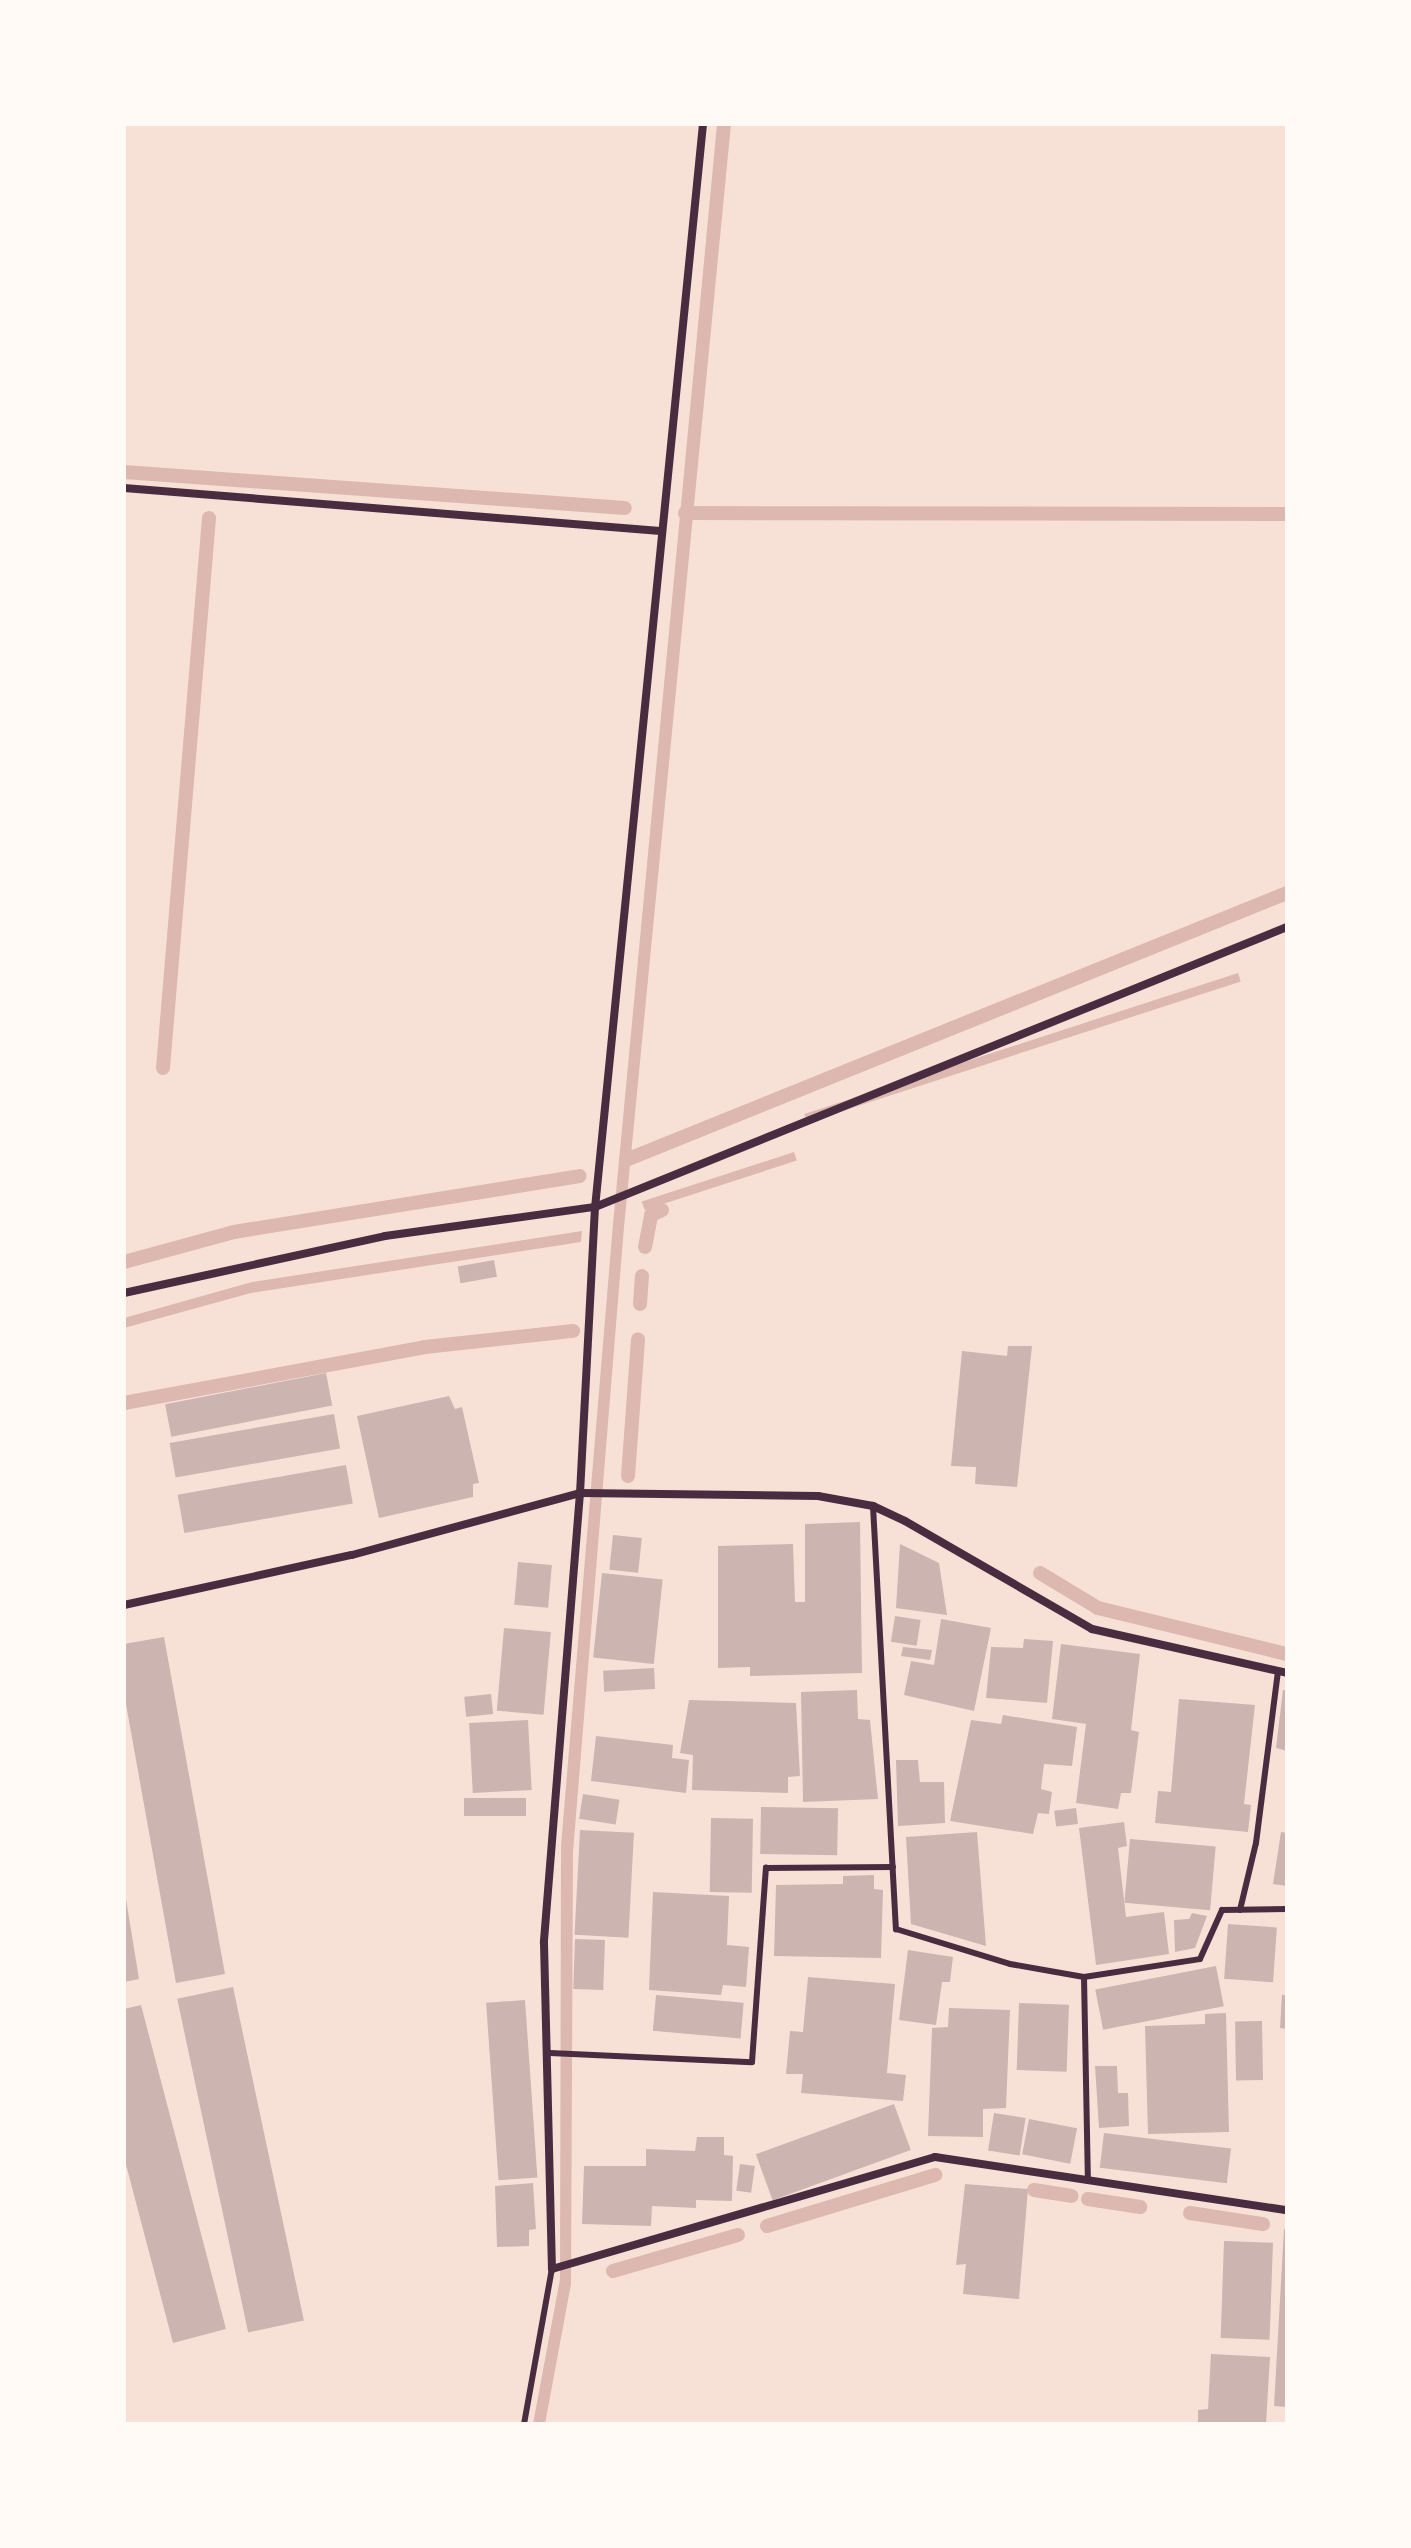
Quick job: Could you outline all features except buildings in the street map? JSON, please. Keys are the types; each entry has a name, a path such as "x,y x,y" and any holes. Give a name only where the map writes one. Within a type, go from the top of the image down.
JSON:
{"street":[{"path":"703,124 660,531 595,1207 580,1493 544,1943 550,2053 552,2269 935,2157 1287,2210"},
{"path":"124,488 660,531"},
{"path":"124,1293 385,1236 595,1207 1287,927"},
{"path":"124,1605 352,1555 580,1493 818,1496 873,1506 1092,1629 1282,1673"}],"lane":[{"path":"873,1506 896,1929 1010,1964 1084,1977 1200,1959 1222,1910 1287,1909"},
{"path":"1240,1910 1256,1843 1282,1673"},
{"path":"550,2053 752,2062 766,1868 893,1867"},
{"path":"1084,1977 1088,2182"},
{"path":"524,2424 552,2269"}],"shaded area":[{"path":"717,124 731,124 624,1227 573,1852 571,2284 545,2424 533,2424 560,2279 561,1846 613,1224"},
{"path":"1238,973 1241,982 807,1122 804,1114"},
{"path":"794,1152 797,1161 645,1210 642,1201"},
{"path":"582,1231 581,1242 251,1293 124,1328 124,1318 252,1282"}],"waterway":[{"path":"124,472 625,508"},
{"path":"685,513 1287,514"},
{"path":"163,1068 209,518"},
{"path":"626,1160 1287,893"},
{"path":"124,1262 234,1232 579,1176"},
{"path":"645,1247 651,1215 662,1210"},
{"path":"640,1304 642,1276"},
{"path":"124,1403 425,1347 573,1331"},
{"path":"628,1476 638,1339"},
{"path":"1040,1573 1098,1608 1287,1654"},
{"path":"767,2226 935,2175"},
{"path":"1034,2190 1072,2196"},
{"path":"1088,2199 1140,2207"},
{"path":"1190,2213 1263,2224"},
{"path":"613,2271 738,2235"}]}
